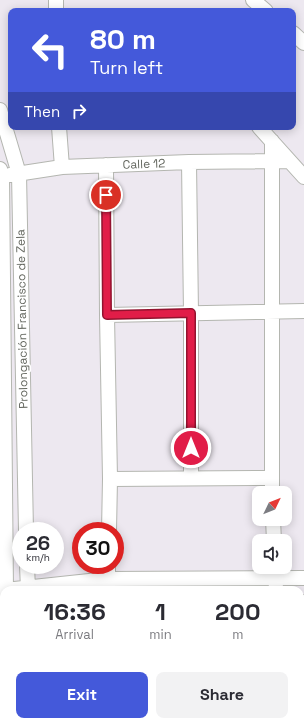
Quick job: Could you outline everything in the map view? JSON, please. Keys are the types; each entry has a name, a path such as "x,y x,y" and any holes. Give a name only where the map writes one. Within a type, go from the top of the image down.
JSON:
{"street":[{"path":"253,0 262,8"},
{"path":"296,36 304,43"},
{"name":"Prolongación Francisco de Zela","path":"0,110 19,174 26,522"},
{"path":"59,130 62,167"},
{"path":"262,130 304,177"},
{"path":"272,141 272,486"},
{"name":"Calle 12","path":"1,174 19,174 62,167 106,165 272,160 289,161"},
{"path":"189,162 192,478"},
{"path":"106,165 110,479 109,522"},
{"name":"Prolongación Francisco de Zela","path":"1,174 4,374 2,461 5,586"},
{"path":"107,315 304,311"},
{"path":"4,374 23,373"},
{"path":"110,479 272,478"},
{"path":"27,574 28,586"},
{"path":"108,574 108,585"},
{"path":"88,586 304,578"}],"route":[{"path":"106,195 107,315 191,313 191,448"}]}
